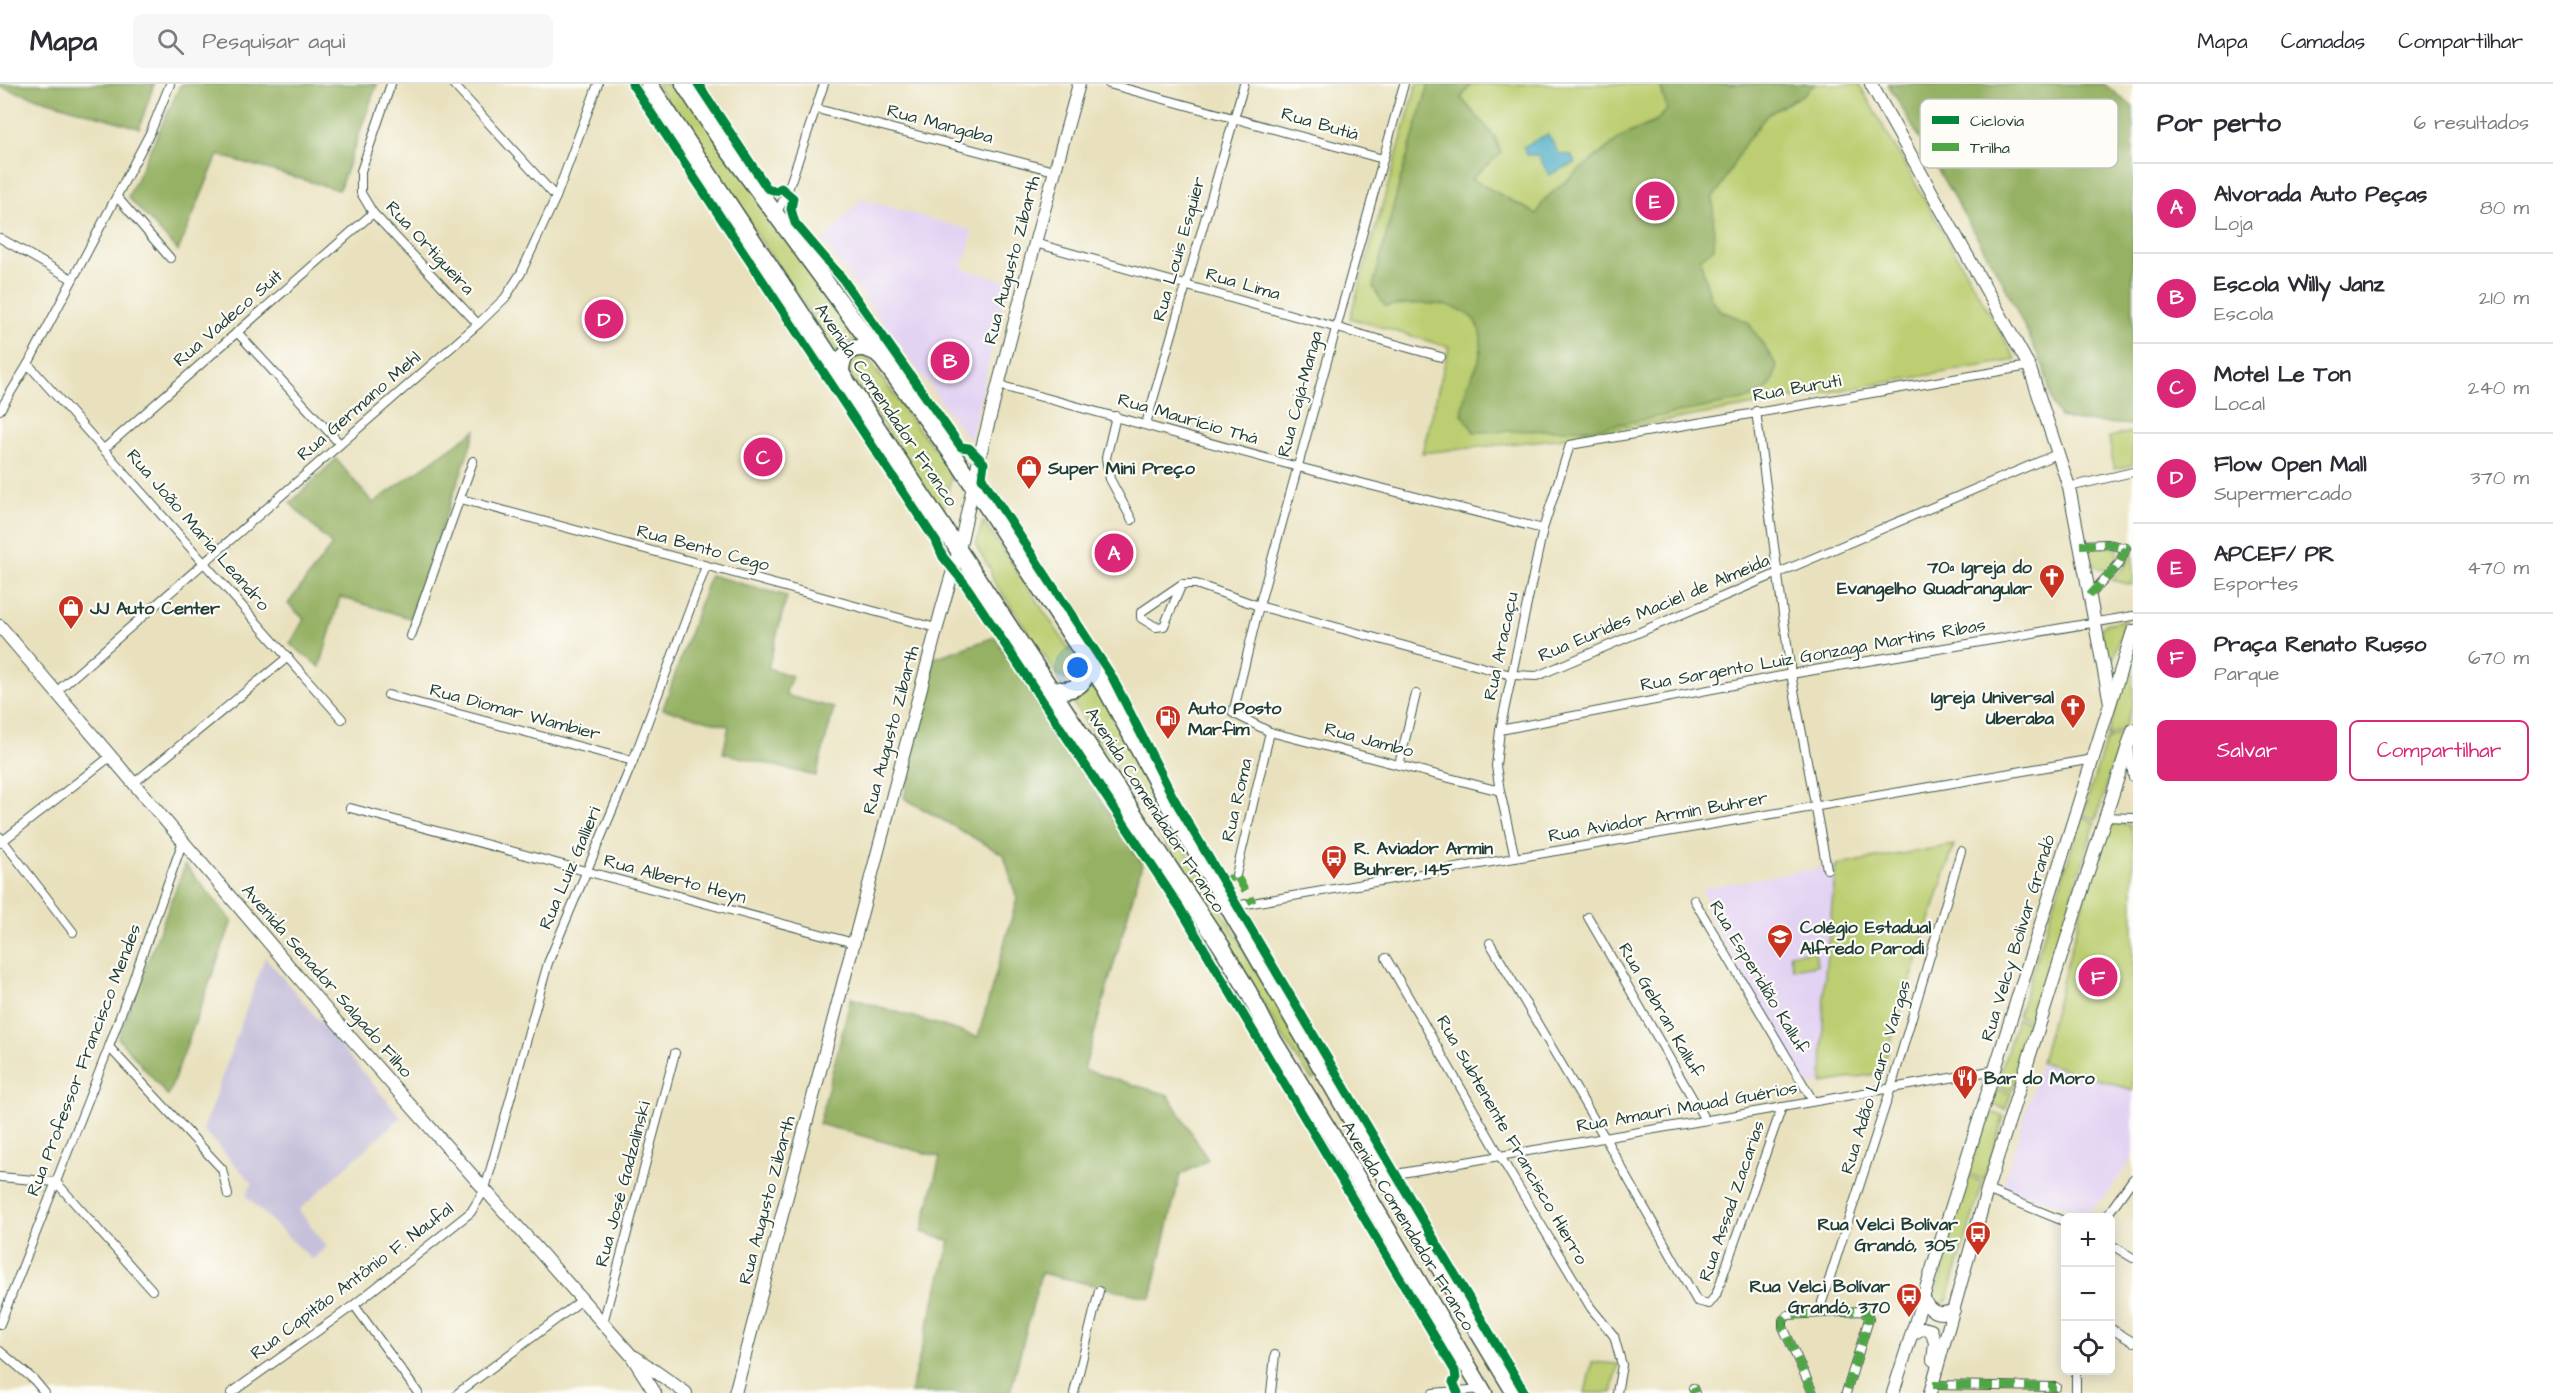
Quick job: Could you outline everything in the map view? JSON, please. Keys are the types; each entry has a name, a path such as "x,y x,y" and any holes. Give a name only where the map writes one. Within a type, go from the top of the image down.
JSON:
{"highway":[{"name":"Avenida Comendador Franco","path":"649,84 1222,947 1273,1040 1483,1391"},
{"name":"Avenida Comendador Franco","path":"684,84 718,136 974,485 1088,661 1386,1179 1515,1393"},
{"path":"841,373 841,363 846,354 856,347 868,347 880,355"},
{"path":"1052,689 1076,688 1087,674 1088,661"},
{"path":"1336,1142 1346,1145 1355,1153 1371,1178 1386,1179"}],"main road":[{"name":"Rua Augusto Zibarth","path":"733,1391 936,628 959,550 998,385 1079,84"},
{"path":"1871,84 2029,366 2069,487 2110,705"},
{"name":"Avenida Senador Salgado Filho","path":"0,626 328,1012 631,1355 655,1393"},
{"name":"Rua Velcy Bolivar Grandó","path":"1893,1393 2133,631"},
{"path":"1931,1389 1987,1190 2104,818 2131,746 2133,730"},
{"path":"1923,1294 1926,1305 1934,1312 1944,1314 1954,1310"},
{"path":"1911,1335 1923,1328 1928,1328 1933,1333 1935,1343 1931,1389"},
{"name":"Avenida Senador Salgado Filho","path":"631,1355 686,1393"}],"street":[{"path":"0,410 28,364 151,131 170,84"},
{"name":"Rua Ortigueira","path":"391,84 361,171 361,193 373,213 478,324"},
{"path":"453,84 556,197"},
{"name":"Rua Germano Mehl","path":"56,692 505,298 521,273 556,197 598,84"},
{"path":"775,214 787,193 824,84"},
{"name":"Rua Butiá","path":"1109,84 1383,159"},
{"name":"Rua Louis Esquier","path":"1146,424 1244,84"},
{"name":"Rua Cajá-Manga","path":"1233,714 1335,327 1404,84"},
{"name":"Rua Mangaba","path":"817,109 1054,171"},
{"path":"117,196 170,258"},
{"name":"Rua Vadeco Suit","path":"104,449 373,213"},
{"path":"0,238 72,279"},
{"name":"Rua Lima","path":"1035,243 1441,357"},
{"path":"237,332 340,444"},
{"name":"Rua João Maria Leandro","path":"28,364 342,719"},
{"name":"Rua Buruti","path":"1570,445 1756,411 2029,366"},
{"name":"Rua Maurício Thá","path":"998,385 1298,467 1543,529"},
{"path":"1756,411 1791,674 1827,869"},
{"path":"1116,416 1106,458 1110,479 1132,520"},
{"name":"Rua Aracaçu","path":"1515,858 1496,766 1500,730 1543,529 1570,445"},
{"name":"Rua Eurides Maciel de Almeida","path":"1182,584 1196,584 1260,606 1511,675 1538,676 2057,454"},
{"path":"411,636 473,460"},
{"path":"2069,487 2133,472"},
{"name":"Rua Bento Cego","path":"461,499 936,628"},
{"path":"2079,545 2107,544 2126,548 2119,564 2089,596"},
{"name":"Rua Luiz Gallieri","path":"485,1189 548,963 633,761 706,566"},
{"path":"1182,584 1164,626 1156,627 1141,618 1141,612 1182,584"},
{"name":"Rua Sargento Luiz Gonzaga Martins Ribas","path":"1500,730 1791,674 2133,616"},
{"path":"134,783 288,657"},
{"path":"1399,765 1416,694"},
{"name":"Rua Diomar Wambier","path":"388,695 633,761"},
{"name":"Rua Jambo","path":"1233,714 1270,732 1500,792"},
{"name":"Rua Roma","path":"1236,875 1270,732"},
{"path":"2131,746 2133,777"},
{"path":"73,932 1,840 111,756"},
{"name":"Rua Aviador Armin Buhrer","path":"1229,907 2093,759"},
{"name":"Rua Alberto Heyn","path":"350,808 854,943"},
{"path":"2104,818 2133,818"},
{"name":"Rua Professor Francisco Mendes","path":"0,1324 4,1305 109,1047 183,841"},
{"name":"Rua Adão Lauro Vargas","path":"1821,1313 1822,1302 1891,1088 1961,851"},
{"name":"Rua Esperidião Kalluf","path":"1694,900 1814,1101"},
{"name":"Rua Gebran Kalluf","path":"1588,917 1706,1120"},
{"path":"1490,943 1605,1138"},
{"name":"Rua Subtenente Francisco Hierro","path":"1386,958 1591,1308 1614,1336 1622,1365 1617,1393"},
{"path":"109,1047 222,1169 228,1195"},
{"name":"Rua José Gadzalinski","path":"603,1323 675,1053"},
{"name":"Rua Amauri Mauad Guérios","path":"1386,1179 1396,1174 1996,1070"},
{"name":"Rua Assad Zacarias","path":"1605,1138 1697,1301 1709,1304 1716,1296 1782,1107"},
{"path":"0,1177 56,1182 152,1290"},
{"path":"2109,1213 2133,1179"},
{"name":"Rua Capitão Antônio F. Naufal","path":"231,1393 354,1305 471,1212 485,1189"},
{"path":"1987,1190 2061,1220"},
{"path":"2115,1247 2133,1257"},
{"path":"1074,1393 1099,1291"},
{"path":"458,1393 582,1299"},
{"path":"354,1305 418,1393"},
{"path":"1813,1393 1783,1326 1783,1320 1788,1316 1860,1311 1867,1314 1869,1319 1846,1393"},
{"path":"2115,1331 2133,1342"},
{"path":"0,1351 34,1380 45,1393"},
{"path":"1271,1393 1275,1355"},
{"path":"2076,1375 2076,1393"},
{"path":"1931,1389 2056,1387"},
{"path":"1433,1393 1483,1391"}],"shaded area":[{"path":"861,199 973,231 962,269 1008,281 970,441 823,241"},
{"name":"Colégio Estadual Alfredo Parodi","path":"1836,865 1824,984 1822,1083 1808,1086 1706,912 1708,910 1703,888"},
{"path":"265,957 401,1117 299,1210 327,1247 312,1260 246,1196 252,1183 203,1130"},
{"path":"2041,1062 2133,1090 2133,1156 2109,1192 2087,1213 2003,1187"}],"green space":[{"path":"0,84 154,84 139,128 0,87"},
{"path":"181,84 377,84 339,190 218,155 178,251 128,197"},
{"path":"656,84 684,84 863,341 849,341 837,354"},
{"path":"1417,84 1859,84 2016,360 1565,438 1422,453 1449,347 1350,318"},
{"path":"1429,84 1472,84 1461,98 1495,137 1501,153 1471,179 1537,214 1544,200 1622,136 1655,122 1667,110 1660,84 1815,84 1804,94 1767,115 1744,145 1719,190 1713,196 1714,248 1700,259 1714,303 1721,311 1748,322 1777,366 1769,388 1748,399 1595,429 1474,432 1462,414 1467,386 1479,360 1481,339 1477,324 1467,313 1453,307 1420,303 1385,306 1373,287 1400,180"},
{"path":"1888,84 2104,84 2133,107 2133,425 2078,421 2060,417 2053,405 2044,368 2003,282 1937,168 2118,168 2118,99 1920,99 1920,139"},
{"path":"864,353 917,427 953,471 942,515 848,372 849,355"},
{"path":"476,430 410,618 340,597 320,667 290,644 304,619 288,604 332,545 290,503 336,459 373,503"},
{"path":"2133,432 2133,465 2114,469 2109,437"},
{"path":"983,521 1080,665 1076,674 1068,680 1058,676 993,580 990,569 976,546"},
{"path":"2101,545 2118,549 2114,563 2102,570 2093,564 2087,546"},
{"path":"2133,545 2133,585 2111,580 2126,566"},
{"path":"710,575 787,596 768,668 792,676 785,695 834,708 816,776 723,753 729,726 663,709"},
{"path":"2125,620 2108,676 2101,629 2105,624"},
{"path":"995,637 1142,864 1084,1070 1168,1095 1208,1160 1180,1175 1151,1298 1041,1273 1010,1393 910,1393 950,1241 922,1232 940,1157 819,1124 851,998 978,1037 1017,899 1004,855 904,798 934,658"},
{"path":"2133,647 2133,702 2124,728 2107,737"},
{"path":"1088,676 1104,693 1165,816 1320,1076 1312,1080 1288,1045 1172,854 1067,694"},
{"path":"2123,732 2096,820 2083,814 2106,740"},
{"path":"2082,816 2095,823 2034,1021 2018,1016"},
{"path":"2113,822 2130,825 2133,839 2133,1090 2041,1062 2086,892 2107,824"},
{"path":"1954,845 1881,1073 1822,1083 1824,984 1836,865"},
{"path":"185,865 232,921 168,1096 118,1038"},
{"path":"1815,950 1817,965 1793,969 1790,954"},
{"path":"2017,1019 2033,1024 2012,1090 1996,1086"},
{"path":"1995,1089 2011,1093 2006,1109 1990,1104"},
{"path":"1987,1111 2004,1116 1984,1179 1967,1174"},
{"path":"1967,1177 1983,1182 1947,1301 1939,1305 1936,1304 1934,1298 1948,1251 1951,1226"},
{"path":"1592,1362 1618,1364 1612,1393 1585,1393"}],"water":[{"path":"1548,134 1559,154 1571,155 1575,163 1549,175 1538,155 1527,155 1523,147"}],"marked path":[{"path":"2080,545 2107,544 2126,548 2119,564 2089,596"},
{"path":"1219,885 1236,875 1253,903"},
{"path":"1813,1393 1783,1327 1783,1320 1788,1315 1860,1311 1867,1314 1869,1319 1846,1393"},
{"path":"1933,1385 2056,1387"},
{"path":"1693,1388 1695,1393"}],"cycle path":[{"path":"632,84 937,543 943,557 965,584 1180,908 1455,1371 1456,1380 1453,1382 1458,1393"},
{"path":"698,84 767,188 776,191 781,188 793,198 791,209 795,223 842,278 961,447 969,448 984,463 982,478 1111,675 1173,797 1525,1393"}],"place":[{"name":"APCEF/ PR","path":"1655,201"},
{"name":"Flow Open Mall","path":"604,319"},
{"name":"Escola Willy Janz","path":"950,361"},
{"name":"Motel Le Ton","path":"763,457"},
{"name":"Super Mini Preço","path":"1029,491"},
{"name":"Alvorada Auto Peças","path":"1114,553"},
{"name":"70ª Igreja do Evangelho Quadrangular","path":"2052,600"},
{"name":"JJ Auto Center","path":"71,631"},
{"name":"Igreja Universal Uberaba","path":"2073,730"},
{"name":"Auto Posto Marfim","path":"1168,741"},
{"name":"R. Aviador Armin Buhrer, 145","path":"1334,881"},
{"name":"Colégio Estadual Alfredo Parodi","path":"1780,960"},
{"name":"Praça Renato Russo","path":"2098,977"},
{"name":"Bar do Moro","path":"1965,1101"},
{"name":"Rua Velci Bolívar Grandó, 305","path":"1978,1257"},
{"name":"Rua Velci Bolívar Grandó, 370","path":"1909,1319"}]}
